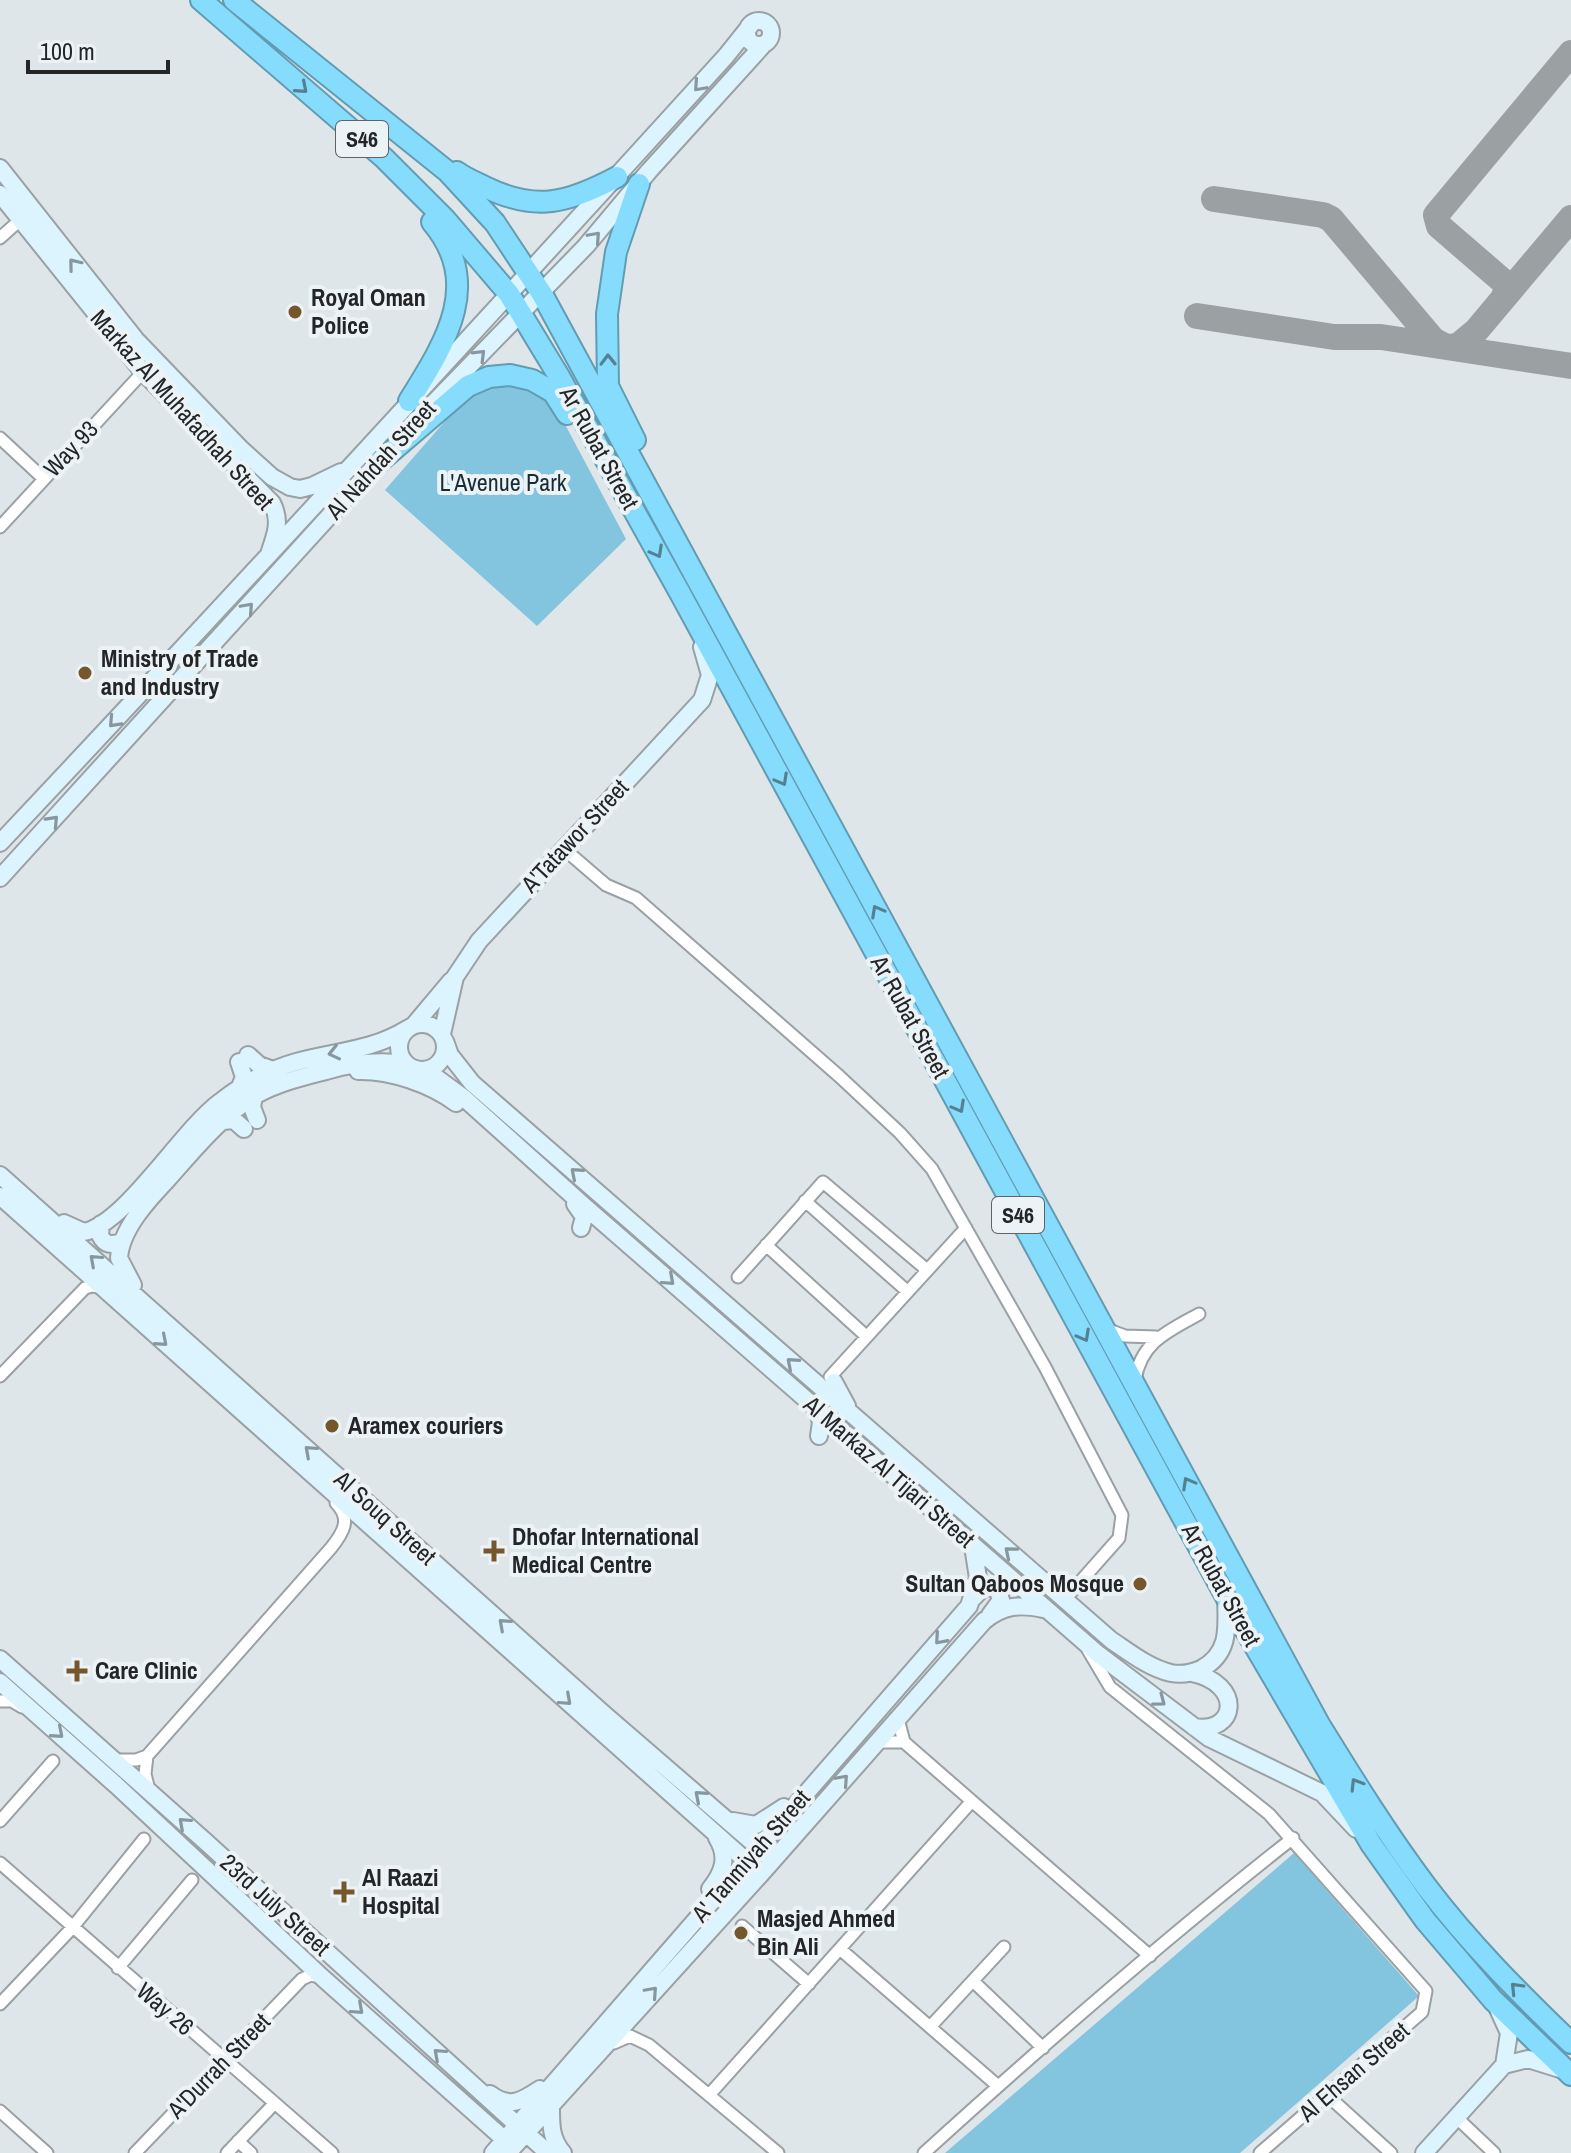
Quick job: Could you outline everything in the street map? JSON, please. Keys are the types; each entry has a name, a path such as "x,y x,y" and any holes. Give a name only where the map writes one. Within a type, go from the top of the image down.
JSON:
{"highway":[{"name":"Ar Rubat Street","path":"201,0 384,158 445,219 509,294 560,378 680,593 1226,1597 1371,1844 1425,1920 1493,2000 1570,2074"},
{"name":"Ar Rubat Street","path":"234,0 457,181 495,223 529,274 1319,1724 1384,1829 1428,1889 1475,1945 1571,2043"},
{"path":"341,89 396,120 461,176 511,200 548,203 583,193 617,177"},
{"path":"384,158 407,192 443,235 457,271 455,315 440,351 409,401"},
{"path":"639,184 616,252 607,314 608,386 687,543 700,586"},
{"path":"368,461 468,386 489,377 510,375 532,380 553,392 603,473 625,494"}],"street":[{"name":"Al Nahdah Street","path":"0,843 267,559 368,461 432,404 542,294 764,44 755,44 749,39 750,26 529,274 409,401 368,461 217,642 0,878"},
{"name":"Markaz Al Muhafadhah Street","path":"0,168 136,340 241,449 281,483 295,489 306,488 368,461"},
{"name":"Markaz Al Muhafadhah Street","path":"0,194 143,372 268,498 278,519 267,559"},
{"path":"0,238 20,220"},
{"name":"Way 93","path":"0,527 143,372"},
{"path":"0,438 44,479"},
{"path":"268,498 276,501 282,499 285,491 281,483"},
{"name":"A'Tatawor Street","path":"410,1027 455,977 479,941 702,700 710,675 708,661 680,593"},
{"path":"563,848 606,885 636,898 839,1076 900,1133 932,1169 1045,1367 1122,1515 1119,1538 1065,1599"},
{"name":"A'Tatawor Street","path":"443,1038 455,977"},
{"path":"35,1206 79,1231 88,1231 119,1210 210,1110 247,1092 371,1062 405,1064 426,1070 439,1063 445,1049 443,1038 429,1025 410,1027 372,1047 330,1054 273,1070 247,1092 159,1189 121,1242 120,1263 142,1301"},
{"path":"405,1064 399,1042 410,1027"},
{"name":"Al Markaz Al Tijari Street","path":"443,1038 450,1055 472,1083 616,1201 854,1417 1111,1640 1149,1664 1171,1673 1192,1673 1218,1683 1225,1691 1227,1712 1222,1720 1204,1729 1194,1727"},
{"path":"223,1121 250,1124 252,1107 247,1092 244,1058 273,1070"},
{"name":"Al Markaz Al Tijari Street","path":"426,1070 464,1098 1044,1609 1209,1738 1322,1793 1371,1844"},
{"path":"324,1071 364,1071 396,1077 437,1091 491,1123"},
{"name":"Al Souq Street","path":"0,1175 605,1715 773,1860"},
{"path":"738,1277 820,1183 826,1183 927,1270"},
{"path":"559,1184 581,1211 584,1222 581,1228"},
{"name":"Al Souq Street","path":"0,1196 761,1874"},
{"path":"805,1201 907,1291"},
{"path":"101,1224 103,1240 108,1244 121,1242"},
{"path":"854,1417 832,1379 866,1336 966,1228"},
{"path":"597,1238 609,1236 636,1251"},
{"path":"766,1245 866,1336"},
{"path":"0,1376 85,1288 99,1287"},
{"path":"1134,1384 1137,1364 1156,1337 1199,1314"},
{"path":"1104,1328 1125,1336 1156,1337"},
{"path":"817,1409 821,1422 819,1436"},
{"path":"114,1760 130,1761 147,1756 343,1533 343,1511 285,1450"},
{"path":"845,1458 855,1454 870,1456"},
{"path":"343,1533 365,1529 398,1548"},
{"path":"972,1599 978,1578 973,1546"},
{"path":"972,1599 984,1587 997,1588 1001,1600 989,1616"},
{"path":"1192,1673 1214,1662 1224,1646 1226,1597"},
{"name":"A' Tanmiyah Street","path":"491,2153 512,2148 552,2083 972,1599"},
{"path":"989,1616 1021,1605 1044,1609"},
{"name":"A' Tanmiyah Street","path":"521,2130 551,2104 761,1874 989,1616"},
{"path":"924,2153 1150,1956 1293,1838 1269,1814 1110,1687 1082,1640"},
{"name":"23rd July Street","path":"0,1659 548,2153"},
{"name":"23rd July Street","path":"0,1682 512,2148"},
{"path":"0,1701 12,1701 22,1708 29,1708"},
{"path":"898,1719 904,1742 1150,1956"},
{"path":"878,1742 904,1742"},
{"path":"147,1756 145,1781 152,1794"},
{"path":"0,1821 53,1761"},
{"path":"727,1819 743,1825 756,1825 800,1800"},
{"path":"709,2095 972,1801"},
{"path":"701,1914 710,1889 721,1875 724,1862 723,1849 712,1830"},
{"name":"Al Ehsan Street","path":"1260,2153 1422,2012 1426,1991 1293,1838"},
{"path":"0,2004 72,1928 144,1839"},
{"name":"Way 26","path":"0,1863 332,2153"},
{"path":"118,1968 192,1880"},
{"path":"742,1926 809,1984"},
{"path":"930,2027 1004,1947"},
{"path":"840,1949 998,2086"},
{"path":"300,1957 305,1968 302,1979"},
{"path":"302,1979 311,1975 324,1979"},
{"name":"A'Durrah Street","path":"135,2153 302,1979"},
{"path":"973,1981 1043,2048"},
{"path":"1424,2153 1504,2065 1509,2033 1493,2000"},
{"path":"595,2055 624,2037 640,2038 778,2153"},
{"path":"1504,2065 1528,2059 1550,2064 1570,2074"},
{"path":"466,2079 497,2099 512,2103 522,2102 552,2083"},
{"path":"455,2095 458,2104 482,2131 491,2153"},
{"path":"1327,2095 1391,2153"},
{"path":"227,2153 274,2104"},
{"path":"551,2104 553,2136 563,2153"},
{"path":"0,2111 47,2153"},
{"path":"1457,2118 1494,2153"},
{"path":"238,2141 251,2153"}],"green space":[{"name":"L'Avenue Park","path":"497,376 551,398 626,539 537,626 385,490 480,381"},
{"path":"1294,1853 1419,1996 1240,2153 945,2153"}],"taxiway":[{"path":"1503,299 1505,283 1439,226 1436,215 1571,53"},
{"path":"1214,199 1323,215 1331,219 1433,340 1444,346"},
{"path":"1449,347 1458,346 1476,331 1571,218"},
{"path":"1197,316 1334,337 1381,337 1571,366"}],"place":[{"name":"Royal Oman Police","path":"295,312"},
{"name":"Ministry of Trade and Industry","path":"85,673"},
{"name":"Aramex couriers","path":"332,1426"},
{"name":"Dhofar International Medical Centre","path":"494,1551"},
{"name":"Sultan Qaboos Mosque","path":"1140,1584"},
{"name":"Care Clinic","path":"77,1671"},
{"name":"Al Raazi Hospital","path":"344,1892"},
{"name":"Masjed Ahmed Bin Ali","path":"741,1933"}]}
